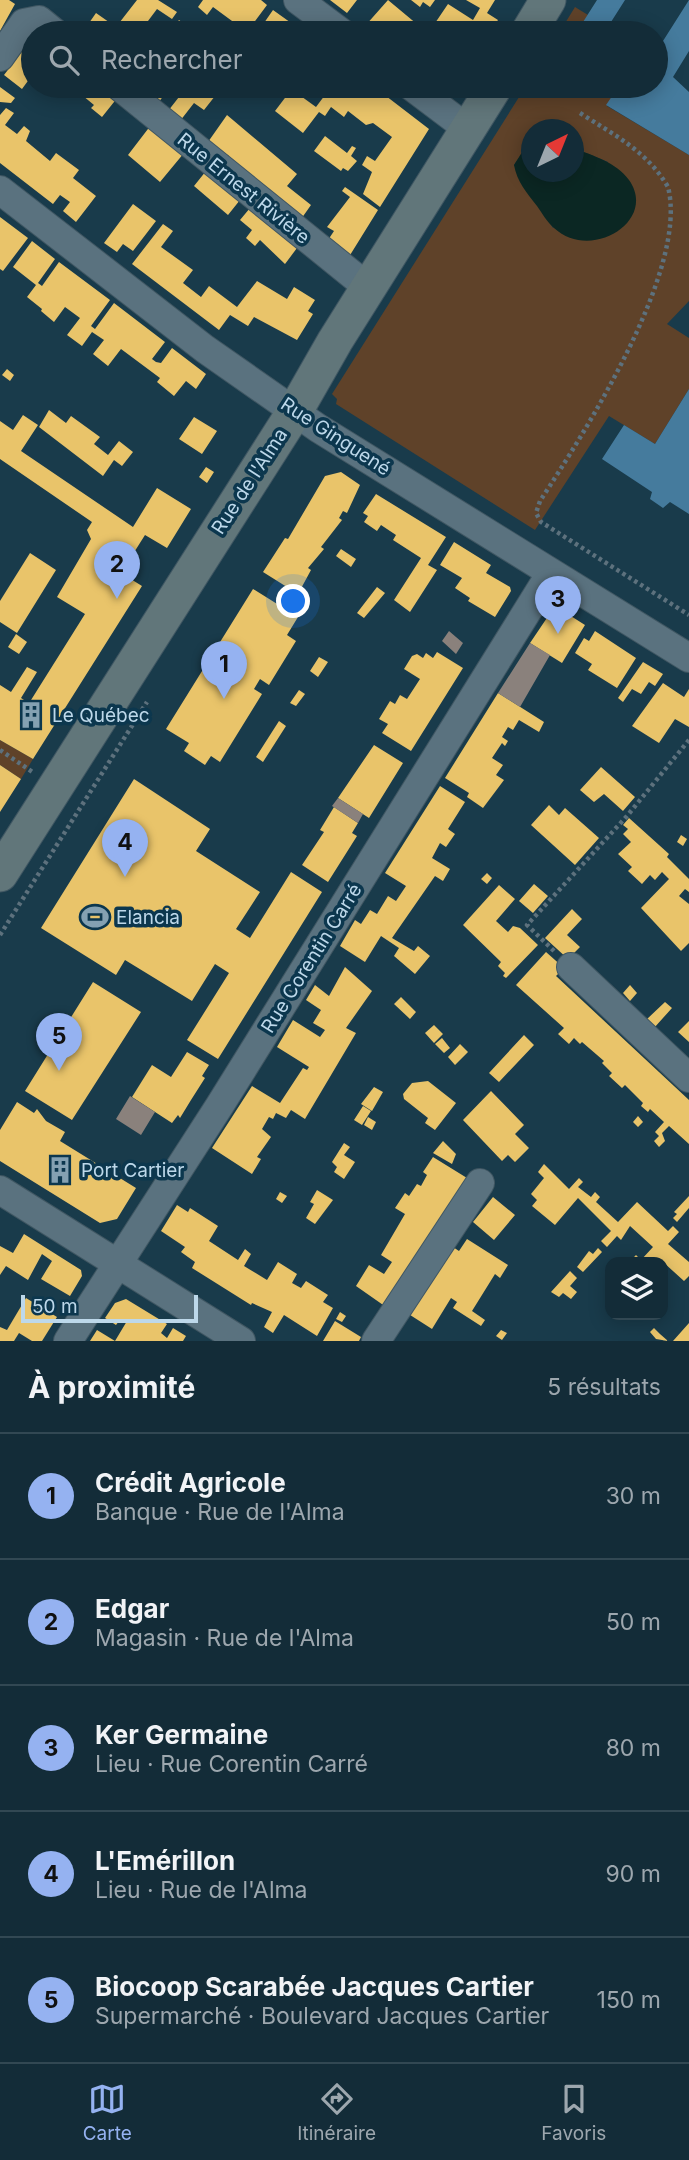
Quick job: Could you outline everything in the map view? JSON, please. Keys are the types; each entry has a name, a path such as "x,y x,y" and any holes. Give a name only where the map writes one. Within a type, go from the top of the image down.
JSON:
{"main road":[{"path":"535,21 548,0"},
{"name":"Rue de l'Alma","path":"0,874 295,411 487,98"}],"street":[{"path":"298,0 326,21"},
{"path":"0,57 21,27"},
{"name":"Rue Ernest Rivière","path":"134,98 370,289"},
{"path":"427,98 468,129"},
{"name":"Rue Ginguené","path":"0,190 205,349 295,411 689,658"},
{"name":"Rue Corentin Carré","path":"68,1341 220,1105 551,573"},
{"path":"571,967 689,1077"},
{"path":"376,1341 480,1183"},
{"path":"0,1191 242,1341"}],"path":[{"path":"580,113 641,151 670,190 677,212"},
{"path":"634,356 540,500 536,513 541,522 689,615"},
{"path":"571,967 527,925 627,816 689,740"},
{"path":"0,750 55,787"}],"shaded area":[{"path":"575,7 588,15 584,21 566,21"},
{"path":"518,98 612,98 607,106 689,155 689,301 667,324 689,338 689,389 655,444 609,416 535,530 336,404 337,399 332,394"},
{"path":"584,152 604,160 624,174 636,195 635,210 628,222 602,239 585,241 569,237 547,220 520,182 514,165 521,154 521,182 584,182"},
{"path":"0,740 33,759 21,779 0,765"}],"building: Logements":[{"path":"0,0 9,0 15,4 0,31"},
{"path":"137,0 158,0 177,12 172,19 157,9 148,21 121,21"},
{"path":"203,0 261,0 267,5 255,21 232,21 213,7 207,15 198,7"},
{"path":"330,0 357,0 347,13"},
{"path":"388,0 413,21 369,21"},
{"path":"411,0 435,0 430,7 423,2 420,7"},
{"path":"466,0 495,0 487,13 497,21 436,21 448,4 473,20 480,8"},
{"path":"273,10 288,21 265,21"},
{"path":"96,13 107,21 90,21"},
{"path":"21,53 21,88 4,75"},
{"path":"0,87 15,98 11,103 0,102"},
{"path":"86,98 117,98 102,117 91,108 94,105"},
{"path":"178,98 213,98 204,110 194,103 180,121 168,111"},
{"path":"285,98 304,98 316,107 323,98 389,98 429,129 380,207 363,194 372,172 362,165 367,156 375,161 392,137 373,123 366,125 348,111 344,117 331,107 325,116 319,112 303,133 275,111"},
{"path":"6,108 14,113 5,125 17,134 24,126 30,131 26,141 50,161 56,153 79,170 73,178 96,196 76,222 63,211 70,202 60,195 53,204 0,163 0,115"},
{"path":"227,115 297,174 287,186 311,205 299,222 227,160 229,156 208,142"},
{"path":"151,125 184,153 160,182 128,155"},
{"path":"325,136 347,153 352,146 356,148 351,156 357,161 348,171 343,168 341,171 314,151"},
{"path":"206,171 240,200 228,215 194,186"},
{"path":"345,187 378,210 347,260 326,243 334,231 327,227 350,197 342,191"},
{"path":"133,204 156,221 133,251 123,244 117,252 104,243"},
{"path":"250,208 297,248 285,264 260,240 255,246 246,238 252,230 240,220"},
{"path":"0,217 28,238 3,271 0,269"},
{"path":"163,224 173,231 161,247 193,270 183,283 201,297 209,286 237,307 257,281 287,299 294,287 315,300 308,311 313,314 297,340 254,317 248,326 230,315 219,330 132,264"},
{"path":"32,241 55,259 38,283 42,286 59,262 110,300 91,326 95,329 114,303 165,342 152,359 161,363 172,348 206,374 196,389 186,381 174,396 157,382 160,378 121,349 108,366 93,354 104,340 92,332 82,346 67,335 80,318 65,307 54,322 27,297 36,285 13,267"},
{"path":"7,369 14,375 10,381 2,375"},
{"path":"49,410 66,423 71,416 100,437 94,444 108,455 119,441 133,452 122,466 114,460 103,476 39,427"},
{"path":"23,415 38,425 21,451 133,527 157,488 191,509 167,548 145,535 121,573 142,586 33,759 0,740 0,685 11,692 27,667 37,672 21,698 24,700 21,705 26,708 85,614 57,597 91,539 87,530 92,522 0,459 0,421 13,430"},
{"path":"194,417 217,431 202,454 179,439"},
{"path":"206,467 214,472 207,483 199,477"},
{"path":"341,472 360,485 347,513 343,511 339,518 342,520 308,568 311,570 298,594 263,572 285,538 288,539 325,476"},
{"path":"376,494 446,537 428,565 437,570 410,612 394,600 421,558 393,540 396,535 381,525 377,531 364,522 368,516 363,513"},
{"path":"454,542 491,565 486,573 510,587 511,591 495,617 468,601 470,598 455,588 462,578 440,565"},
{"path":"341,549 356,559 351,567 336,556"},
{"path":"30,553 56,570 17,633 0,622 0,601"},
{"path":"377,587 385,593 364,618 357,613"},
{"path":"253,589 298,617 287,635 296,641 269,685 260,679 254,689 262,694 220,762 211,756 205,765 184,751 189,743 166,729"},
{"path":"555,606 585,625 562,663 530,643"},
{"path":"595,631 636,658 617,688 588,670 592,664 575,653 584,638 589,641"},
{"path":"16,634 27,642 19,654 8,647"},
{"path":"437,652 463,668 411,751 382,733 388,724 379,719 390,701 395,704 400,695 407,699 420,679 404,669 412,656 417,654 423,658 426,653 433,658"},
{"path":"319,657 328,662 318,677 310,671"},
{"path":"643,662 663,674 655,686 649,682 641,694 632,689 623,702 618,698"},
{"path":"663,683 684,697 689,689 689,727 675,719 659,743 632,726"},
{"path":"299,690 305,694 296,706 290,703"},
{"path":"498,693 544,722 539,732 519,720 513,730 508,727 502,737 508,741 505,746 502,743 492,758 503,765 496,775 504,780 483,808 467,797 469,793 445,778"},
{"path":"279,721 286,726 263,762 256,757"},
{"path":"374,745 403,763 369,818 338,798"},
{"path":"0,765 21,779 0,812"},
{"path":"601,767 635,797 623,811 604,794 594,802 580,790"},
{"path":"134,779 210,829 196,851 260,892 236,929 250,938 291,872 322,892 218,1059 187,1040 229,973 215,964 192,1001 125,960 116,975 41,928"},
{"path":"440,786 465,802 448,829 455,834 446,847 440,843 432,858 450,869 443,881 435,876 392,938 414,951 418,946 430,956 415,974 394,956 399,948 381,936 365,962 340,946 355,920 361,924 370,910 377,914 388,896 396,901 406,886 385,873"},
{"path":"549,805 559,815 565,808 599,838 575,865 531,825"},
{"path":"334,807 358,823 352,833 357,836 328,882 302,865 324,832 320,830"},
{"path":"629,818 669,854 667,857 689,879 689,892 685,889 679,896 689,904 689,943 681,951 641,908 669,879 662,872 655,880 650,875 642,884 628,871 632,867 618,854 631,842 623,834 628,829 623,825"},
{"path":"681,835 687,839 683,846 677,842"},
{"path":"487,873 492,878 487,884 481,879"},
{"path":"534,884 548,896 533,913 519,901"},
{"path":"499,885 515,899 496,921 508,932 513,926 520,928 538,945 506,978 498,966 501,962 463,925"},
{"path":"572,909 582,919 567,935 580,947 568,959 545,938"},
{"path":"546,952 564,968 556,976 689,1100 689,1144 669,1126 662,1133 665,1141 659,1147 654,1141 659,1136 655,1132 664,1122 650,1109 648,1112 641,1106 643,1103 625,1085 622,1088 609,1076 612,1073 602,1063 604,1061 582,1042 580,1044 574,1038 569,1044 558,1034 564,1028 516,985"},
{"path":"345,967 372,991 346,1028 356,1033 305,1119 291,1110 286,1118 276,1113 273,1119 269,1117 262,1129 271,1137 257,1157 261,1159 252,1174 212,1148 252,1086 280,1103 303,1068 307,1070 309,1067 277,1047 293,1020 320,1037 325,1030 313,1023 321,1010 306,1000 315,985 329,996"},
{"name":"Port Cartier","path":"93,982 141,1012 72,1120 25,1091"},
{"path":"630,985 637,993 630,1001 623,993"},
{"path":"401,997 416,1012 410,1019 394,1004"},
{"path":"665,1002 672,1008 654,1028 646,1020"},
{"path":"689,1021 689,1042 678,1032"},
{"path":"434,1025 443,1034 434,1043 425,1033"},
{"path":"524,1035 534,1045 499,1082 489,1073"},
{"path":"442,1038 450,1048 444,1053 435,1044"},
{"path":"460,1044 468,1052 455,1065 448,1057"},
{"path":"187,1052 209,1065 202,1076 205,1078 180,1118 178,1115 172,1123 132,1097 152,1065 171,1077"},
{"path":"428,1081 456,1103 435,1130 425,1123 428,1118 404,1099 403,1094 412,1083"},
{"path":"374,1087 383,1092 372,1111 361,1104"},
{"path":"491,1091 524,1125 515,1134 529,1148 515,1162 508,1155 502,1161 463,1120"},
{"name":"Port Cartier","path":"17,1102 34,1113 37,1109 46,1121 65,1132 60,1141 136,1188 117,1219 100,1223 0,1161 0,1130"},
{"path":"363,1106 371,1111 362,1125 354,1120"},
{"path":"638,1116 643,1122 638,1127 633,1122"},
{"path":"368,1117 376,1122 372,1130 364,1125"},
{"path":"443,1141 456,1154 452,1164 433,1153"},
{"path":"344,1143 350,1147 344,1155 355,1162 344,1179 334,1172 337,1167 332,1162"},
{"path":"433,1157 467,1178 386,1307 356,1286 369,1265 384,1274 392,1262 381,1255 405,1214 395,1208 405,1193 409,1196 417,1184 421,1186 427,1175 423,1172"},
{"path":"544,1164 569,1189 579,1178 583,1182 578,1187 591,1197 595,1192 600,1197 596,1202 618,1222 637,1202 668,1231 673,1226 679,1232 668,1244 689,1262 689,1276 684,1281 668,1267 668,1257 644,1257 653,1247 630,1226 621,1240 617,1236 607,1247 601,1241 611,1231 578,1198 555,1225 532,1206 537,1200 531,1194 544,1178 538,1172"},
{"path":"317,1190 333,1200 315,1224 306,1218 314,1204 310,1202"},
{"path":"280,1192 287,1196 282,1203 276,1199"},
{"path":"689,1196 689,1208 677,1222 673,1218 677,1214 674,1212"},
{"path":"493,1197 515,1215 494,1240 473,1222"},
{"path":"177,1205 188,1212 190,1208 218,1226 209,1241 238,1260 245,1249 251,1254 244,1266 267,1280 278,1262 297,1274 292,1283 301,1288 306,1281 328,1295 323,1302 333,1308 317,1336 284,1315 273,1333 264,1327 272,1312 252,1303 251,1305 192,1268 195,1262 181,1252 185,1247 161,1231"},
{"path":"24,1234 81,1270 82,1276 70,1296 41,1279 52,1261 42,1254 28,1280 6,1266 0,1275 0,1246 13,1253"},
{"path":"467,1239 508,1265 500,1278 495,1274 472,1311 485,1320 481,1326 453,1308 457,1302 451,1298 432,1329 407,1313 450,1245 459,1251"},
{"path":"598,1248 602,1252 583,1272 577,1267 589,1251 593,1254"},
{"path":"570,1271 577,1278 570,1286 577,1292 571,1299 563,1293 559,1297 551,1292"},
{"path":"26,1298 57,1317 42,1341 32,1341 19,1333 14,1341 0,1341 0,1327 7,1330"},
{"path":"126,1299 167,1324 161,1333 167,1338 173,1328 186,1336 183,1341 115,1341 127,1321 119,1321 116,1325 105,1318 115,1303"},
{"path":"340,1312 346,1316 342,1322 336,1319"},
{"path":"335,1321 361,1337 359,1341 323,1341"},
{"path":"689,1323 689,1341 673,1341"},
{"path":"654,1328 668,1341 656,1339 650,1332"},
{"path":"97,1330 115,1341 90,1341"},
{"path":"501,1330 507,1333 502,1340 496,1336"}],"building: Public":[{"path":"597,0 625,0 612,21 584,21"},
{"path":"689,0 689,51 673,77 689,92 689,155 606,105 611,98 668,98 668,33"},
{"path":"689,389 689,514 670,502 663,508 650,499 652,492 602,459 624,425 655,444"}],"building: Industrie":[{"path":"449,631 463,643 456,654 442,641"},
{"path":"530,643 550,655 520,707 498,693"},
{"path":"338,798 363,814 358,823 332,806"},
{"path":"130,1096 155,1112 141,1135 116,1119"}],"place":[{"name":"Edgar","path":"117,599"},
{"name":"Ker Germaine","path":"558,634"},
{"name":"Crédit Agricole","path":"224,699"},
{"name":"Le Québec","path":"31,715"},
{"name":"L'Emérillon","path":"125,877"},
{"name":"Elancia","path":"95,917"},
{"name":"Biocoop Scarabée Jacques Cartier","path":"59,1071"},
{"name":"Port Cartier","path":"60,1170"}]}
